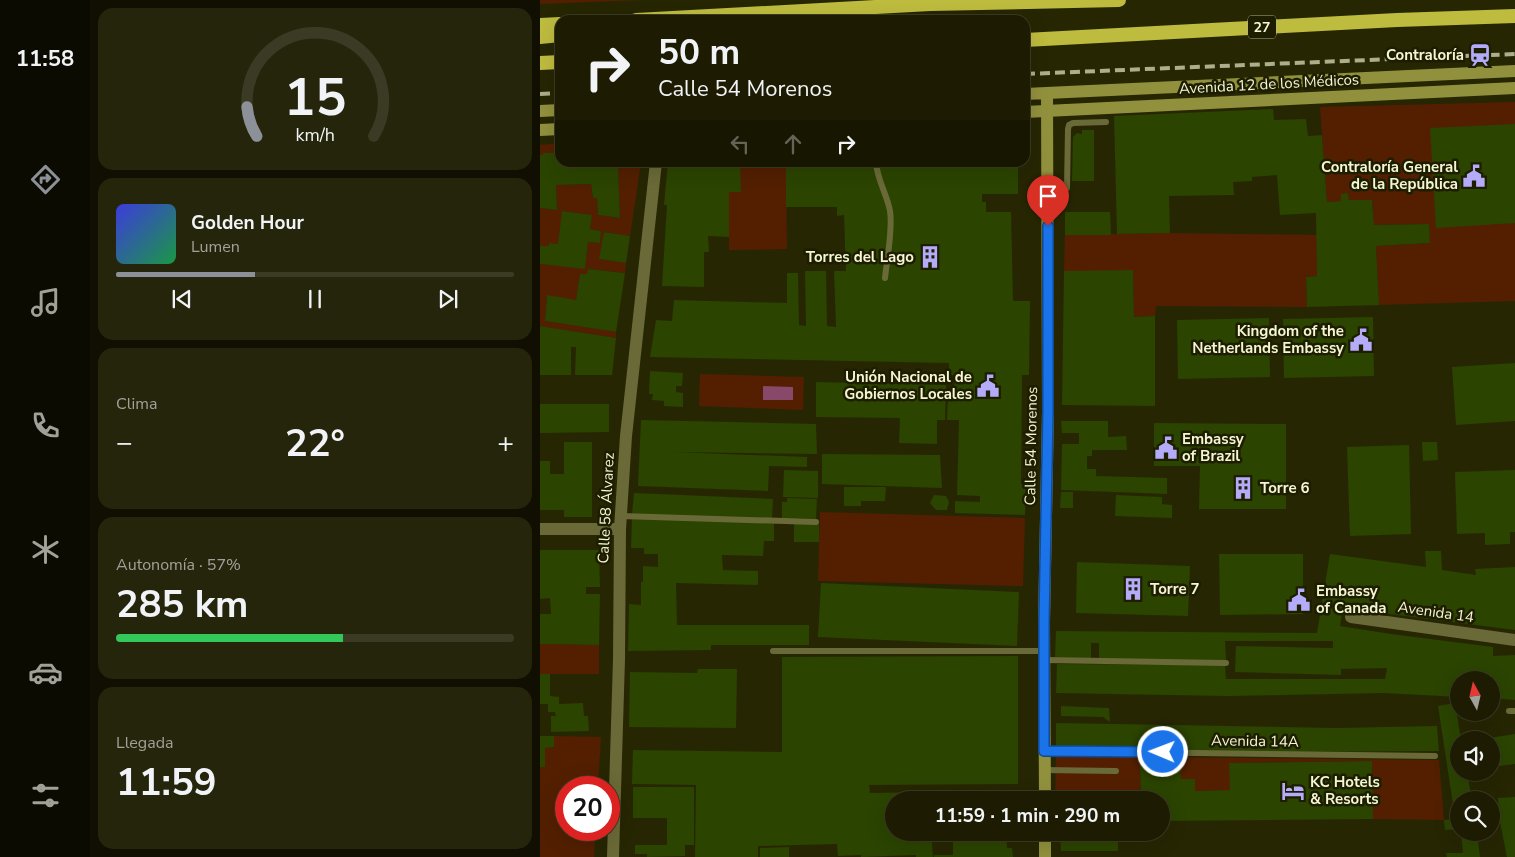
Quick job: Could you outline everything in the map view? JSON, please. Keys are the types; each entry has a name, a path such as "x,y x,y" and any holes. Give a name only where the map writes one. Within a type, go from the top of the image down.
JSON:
{"highway":[{"path":"728,15 930,4 1119,0"},
{"path":"1499,17 1515,12"},
{"name":"27","path":"1030,40 1398,20 1515,16"},
{"path":"540,25 555,24"},
{"path":"540,37 555,36"},
{"path":"540,63 555,62"}],"main road":[{"name":"Avenida 12 de los Médicos","path":"1030,94 1515,71"},
{"name":"Avenida 12 de los Médicos","path":"1030,112 1515,88"},
{"name":"Calle 54 Morenos","path":"1045,791 1044,656 1048,412 1047,94"},
{"path":"540,111 555,110"},
{"path":"540,130 555,129"},
{"path":"1045,841 1045,857"}],"street":[{"name":"Calle 58 Álvarez","path":"613,857 619,660 620,522 628,421 655,167"},
{"path":"540,529 620,522"},
{"name":"Avenida 14","path":"1352,617 1515,640"}],"lane":[{"path":"1068,188 1069,125 1073,123 1106,122"},
{"path":"876,167 877,176 890,210 891,221 885,278"},
{"path":"620,522 816,522"},
{"path":"772,651 1044,656 1226,663"},
{"name":"Avenida 14A","path":"1044,751 1436,756"},
{"path":"1044,770 1116,771"}],"shaded area":[{"path":"540,0 640,0 540,4"},
{"path":"1515,102 1515,301 1379,305 1376,246 1430,243 1429,224 1374,225 1372,200 1349,200 1348,194 1341,194 1341,201 1327,202 1320,107"},
{"path":"555,144 555,153 543,153 543,155 540,155 540,145"},
{"path":"618,167 640,167 630,236 604,232 600,259 626,263 625,273 588,269 587,274 580,274 576,300 547,296 545,321 616,332 616,338 540,326 540,264 585,268 588,242 600,243 601,231 590,229 591,215 563,211 558,244 549,243 549,246 540,246 540,208 557,210 556,185 591,184 593,198 597,198 598,215 620,218"},
{"path":"738,167 786,167 787,249 729,250 729,192"},
{"path":"1170,233 1317,235 1317,276 1306,277 1307,307 1156,306 1155,316 1134,317 1133,271 1064,271 1065,235"},
{"path":"700,374 804,377 803,410 699,406"},
{"path":"763,386 793,387 793,400 763,400"},
{"path":"820,512 1025,518 1023,586 818,581"},
{"path":"540,644 599,645 599,674 540,674"},
{"path":"554,736 601,737 599,776 555,776 555,841 595,841 594,857 540,857 540,767 545,767 545,748 554,747"},
{"path":"1056,756 1439,760 1444,820 1373,819 1372,761 1230,763 1230,790 1195,791 1195,779 1181,779 1180,762 1140,763 1141,791 1055,791"}],"building":[{"path":"1273,109 1274,120 1306,119 1308,136 1322,135 1327,202 1341,201 1341,194 1348,193 1349,200 1372,200 1374,225 1429,224 1430,243 1376,246 1379,305 1307,307 1306,277 1317,276 1316,213 1280,215 1277,175 1252,177 1252,181 1233,182 1234,195 1169,196 1170,233 1117,234 1114,116"},
{"name":"Contraloría General de la República","path":"1515,124 1515,223 1436,228 1430,128"},
{"path":"1082,130 1094,130 1094,181 1072,181 1073,137 1077,133 1082,134"},
{"path":"543,153 555,153 555,167 618,167 620,218 598,215 597,198 593,198 591,184 556,185 557,210 540,208 540,155 543,155"},
{"path":"668,167 740,167 741,192 729,192 729,237 708,236 709,252 704,252 704,287 662,286 667,205 664,205"},
{"path":"786,167 1018,167 1018,194 982,194 982,202 986,202 986,212 1011,212 1013,301 1030,301 1029,375 1022,375 1021,484 1026,484 1025,515 955,513 955,501 980,502 980,496 957,495 959,420 947,420 948,396 954,396 955,375 949,375 949,363 650,357 656,320 672,321 674,300 787,303 787,273 798,273 799,325 806,326 805,271 826,271 827,326 836,327 834,271 846,271 844,215 837,216 837,207 786,207"},
{"path":"562,211 592,215 590,229 601,231 600,243 588,242 585,269 540,264 540,246 549,246 549,243 558,244"},
{"path":"1065,212 1110,212 1111,235 1065,235"},
{"path":"604,232 630,236 626,263 599,259"},
{"path":"588,269 625,273 616,332 545,321 547,295 576,300 580,274 587,274"},
{"path":"1133,270 1134,317 1155,316 1155,406 1062,405 1064,271"},
{"path":"1373,317 1374,376 1284,378 1283,319"},
{"path":"1269,318 1270,377 1178,379 1177,320"},
{"path":"540,326 616,338 612,375 575,375 576,347 571,347 571,375 540,375"},
{"path":"1515,363 1515,421 1456,425 1452,367"},
{"path":"650,371 683,373 682,386 676,386 676,392 683,393 683,407 664,406 664,401 652,400 653,394 649,394"},
{"path":"816,382 946,385 945,420 937,420 937,444 899,443 900,418 816,417"},
{"path":"540,404 609,404 609,432 540,433"},
{"path":"641,420 816,424 817,454 673,452 807,457 807,467 769,466 768,491 638,486"},
{"path":"1061,421 1108,421 1108,437 1126,436 1127,450 1092,450 1092,456 1087,456 1087,469 1096,469 1096,476 1167,478 1167,494 1061,490 1062,444 1079,444 1079,433 1062,433"},
{"name":"Torre 6","path":"1154,423 1286,424 1286,509 1199,509 1200,466 1154,466"},
{"path":"564,442 592,442 592,517 564,517 564,510 540,510 540,461 550,461 550,474 564,474"},
{"path":"1422,442 1437,442 1438,460 1423,461"},
{"path":"1409,445 1411,534 1350,536 1347,447"},
{"path":"822,454 940,455 942,488 822,484"},
{"path":"784,470 818,471 818,498 783,497"},
{"path":"1515,470 1515,532 1510,532 1510,544 1485,545 1485,533 1457,534 1455,472"},
{"path":"844,487 886,487 885,501 861,501 861,506 844,506"},
{"path":"1061,492 1073,492 1073,508 1060,508"},
{"path":"634,493 773,499 772,519 632,514"},
{"path":"934,495 946,496 949,502 947,510 936,510 930,503"},
{"path":"1116,495 1162,497 1162,504 1172,505 1172,518 1115,516"},
{"path":"787,498 817,499 816,519 782,518 782,502 787,502"},
{"path":"632,518 774,523 774,541 764,541 763,556 722,555 723,570 758,571 758,585 676,583 677,625 809,625 809,645 711,645 711,650 628,651 629,604 641,605 643,566 658,567 658,554 644,554 644,548 631,548"},
{"path":"794,523 819,524 819,542 794,542"},
{"path":"540,550 599,550 600,587 586,587 586,594 600,594 599,645 540,644 540,614 551,614 550,598 540,599"},
{"path":"1425,551 1441,551 1442,570 1476,575 1475,569 1515,567 1515,630 1343,608 1340,626 1493,647 1493,656 1515,655 1515,700 1500,699 1500,671 1450,671 1450,697 1384,693 1226,696 1056,693 1057,664 1225,665 1226,679 1385,679 1387,668 1341,669 1341,675 1235,672 1236,646 1333,648 1333,641 1225,641 1226,660 1099,659 1099,643 1091,643 1091,659 1055,658 1056,631 1317,633 1330,554 1426,567"},
{"path":"1219,554 1303,554 1303,614 1220,615"},
{"name":"Torre 7","path":"1077,562 1190,566 1188,616 1076,613"},
{"path":"821,583 1019,592 1017,646 818,637"},
{"path":"1018,656 1018,784 869,785 870,793 885,793 885,841 932,841 933,857 916,857 916,855 838,856 837,844 758,846 758,857 695,857 696,785 632,784 633,750 782,752 782,657"},
{"path":"698,669 737,669 736,728 629,727 630,672 697,673"},
{"path":"540,674 550,674 550,696 559,697 559,704 583,703 584,716 588,716 589,731 551,732 551,716 556,716 555,712 548,712 548,704 540,704"},
{"path":"1450,704 1450,721 1458,721 1460,731 1450,731 1450,781 1469,781 1470,791 1451,791 1438,706"},
{"path":"1061,706 1109,708 1110,722 1103,717 1061,716"},
{"path":"1056,723 1336,728 1437,726 1439,751 1287,752 1056,748"},
{"path":"1515,734 1515,764 1500,766 1500,736"},
{"path":"540,736 554,736 554,747 545,748 545,767 540,767"},
{"name":"KC Hotels & Resorts","path":"1372,761 1373,819 1170,821 1170,791 1141,791 1140,763 1180,762 1181,779 1195,779 1195,791 1230,790 1229,763"},
{"path":"633,787 694,787 694,845 685,845 685,856 647,857 647,854 635,854 635,845 667,845 667,818 633,818"},
{"path":"1515,797 1515,857 1507,857 1500,822 1500,798"},
{"path":"1444,820 1450,820 1450,830 1445,830"},
{"path":"953,841 1007,841 1007,848 1012,848 1013,857 934,857 934,855 953,855"},
{"path":"1060,841 1118,841 1118,851 1061,851"},
{"path":"1462,841 1478,841 1480,857 1447,857 1446,853 1463,853"},
{"path":"789,847 789,857 760,857 760,848"}],"railway":[{"path":"1030,74 1515,54"},
{"path":"540,94 555,93"}],"place":[{"name":"Contraloría","path":"1480,55"},
{"name":"Contraloría General de la República","path":"1474,176"},
{"name":"Torres del Lago","path":"930,257"},
{"name":"Kingdom of the Netherlands Embassy","path":"1361,340"},
{"name":"Unión Nacional de Gobiernos Locales","path":"988,386"},
{"name":"Embassy of Brazil","path":"1166,448"},
{"name":"Torre 6","path":"1243,488"},
{"name":"Torre 7","path":"1133,589"},
{"name":"Embassy of Canada","path":"1299,600"},
{"name":"KC Hotels & Resorts","path":"1293,791"}],"route":[{"path":"1048,226 1044,751 1163,752"}]}
